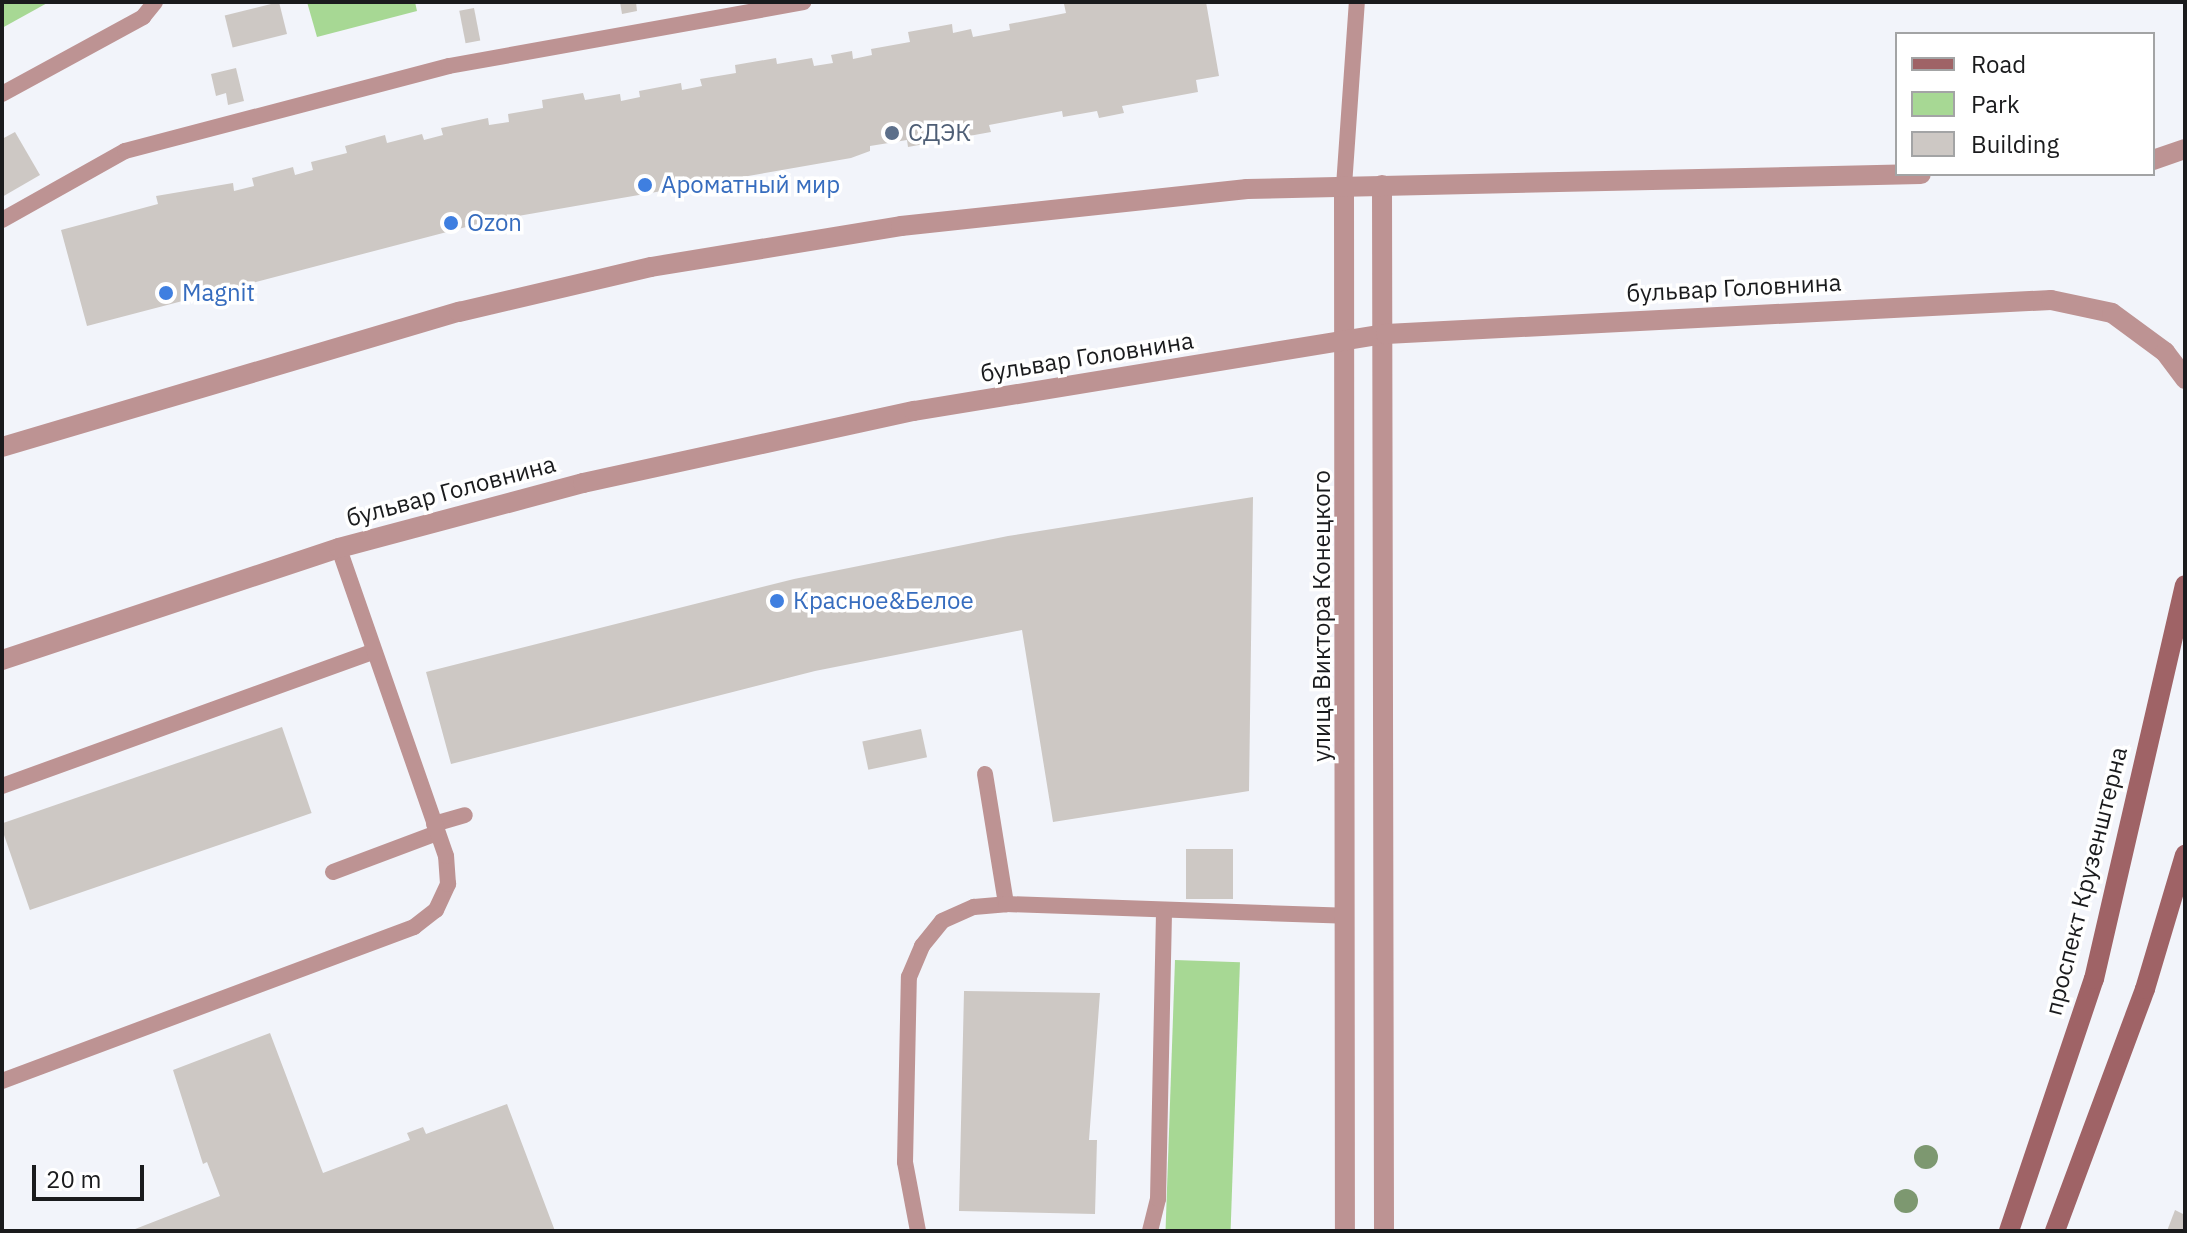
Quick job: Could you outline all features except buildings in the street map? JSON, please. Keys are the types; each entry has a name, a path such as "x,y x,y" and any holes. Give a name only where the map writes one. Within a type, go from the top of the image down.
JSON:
{"main road":[{"name":"проспект Крузенштерна","path":"2009,1231 2094,979 2185,585"},
{"path":"2055,1231 2145,989 2185,855"}],"street":[{"path":"2155,159 2185,149"},
{"path":"2,447 459,312 651,267 901,226 1247,189 1895,175"},
{"path":"1382,185 1386,334 1384,1231"},
{"name":"улица Виктора Конецкого","path":"1344,186 1347,340 1345,1231"},
{"name":"бульвар Головнина","path":"2,660 339,548 583,483 914,411 1386,334 2051,300 2112,313 2165,352 2185,379"}],"lane":[{"path":"2,94 143,17 155,2"},
{"path":"2,220 125,151 449,66 803,2"},
{"name":"улица Виктора Конецкого","path":"1344,186 1357,2"},
{"path":"2,1081 414,927 436,910 448,884 435,828 339,548"},
{"path":"2,786 373,652"},
{"path":"985,774 1006,904"},
{"path":"333,872 465,815"},
{"path":"918,1231 905,1162 909,977 922,946 942,921 974,907 1006,904 1164,912 1346,916"},
{"path":"1150,1231 1158,1199 1164,912"}],"green space":[{"path":"2,2 49,2 2,28"},
{"path":"307,2 415,2 417,11 317,37"},
{"path":"1175,960 1240,962 1231,1231 1166,1231"}],"place":[{"name":"СДЭК","path":"892,133"},
{"name":"Ароматный мир","path":"645,185"},
{"name":"Ozon","path":"451,223"},
{"name":"Magnit","path":"166,293"},
{"name":"Красное&Белое","path":"777,601"}]}
